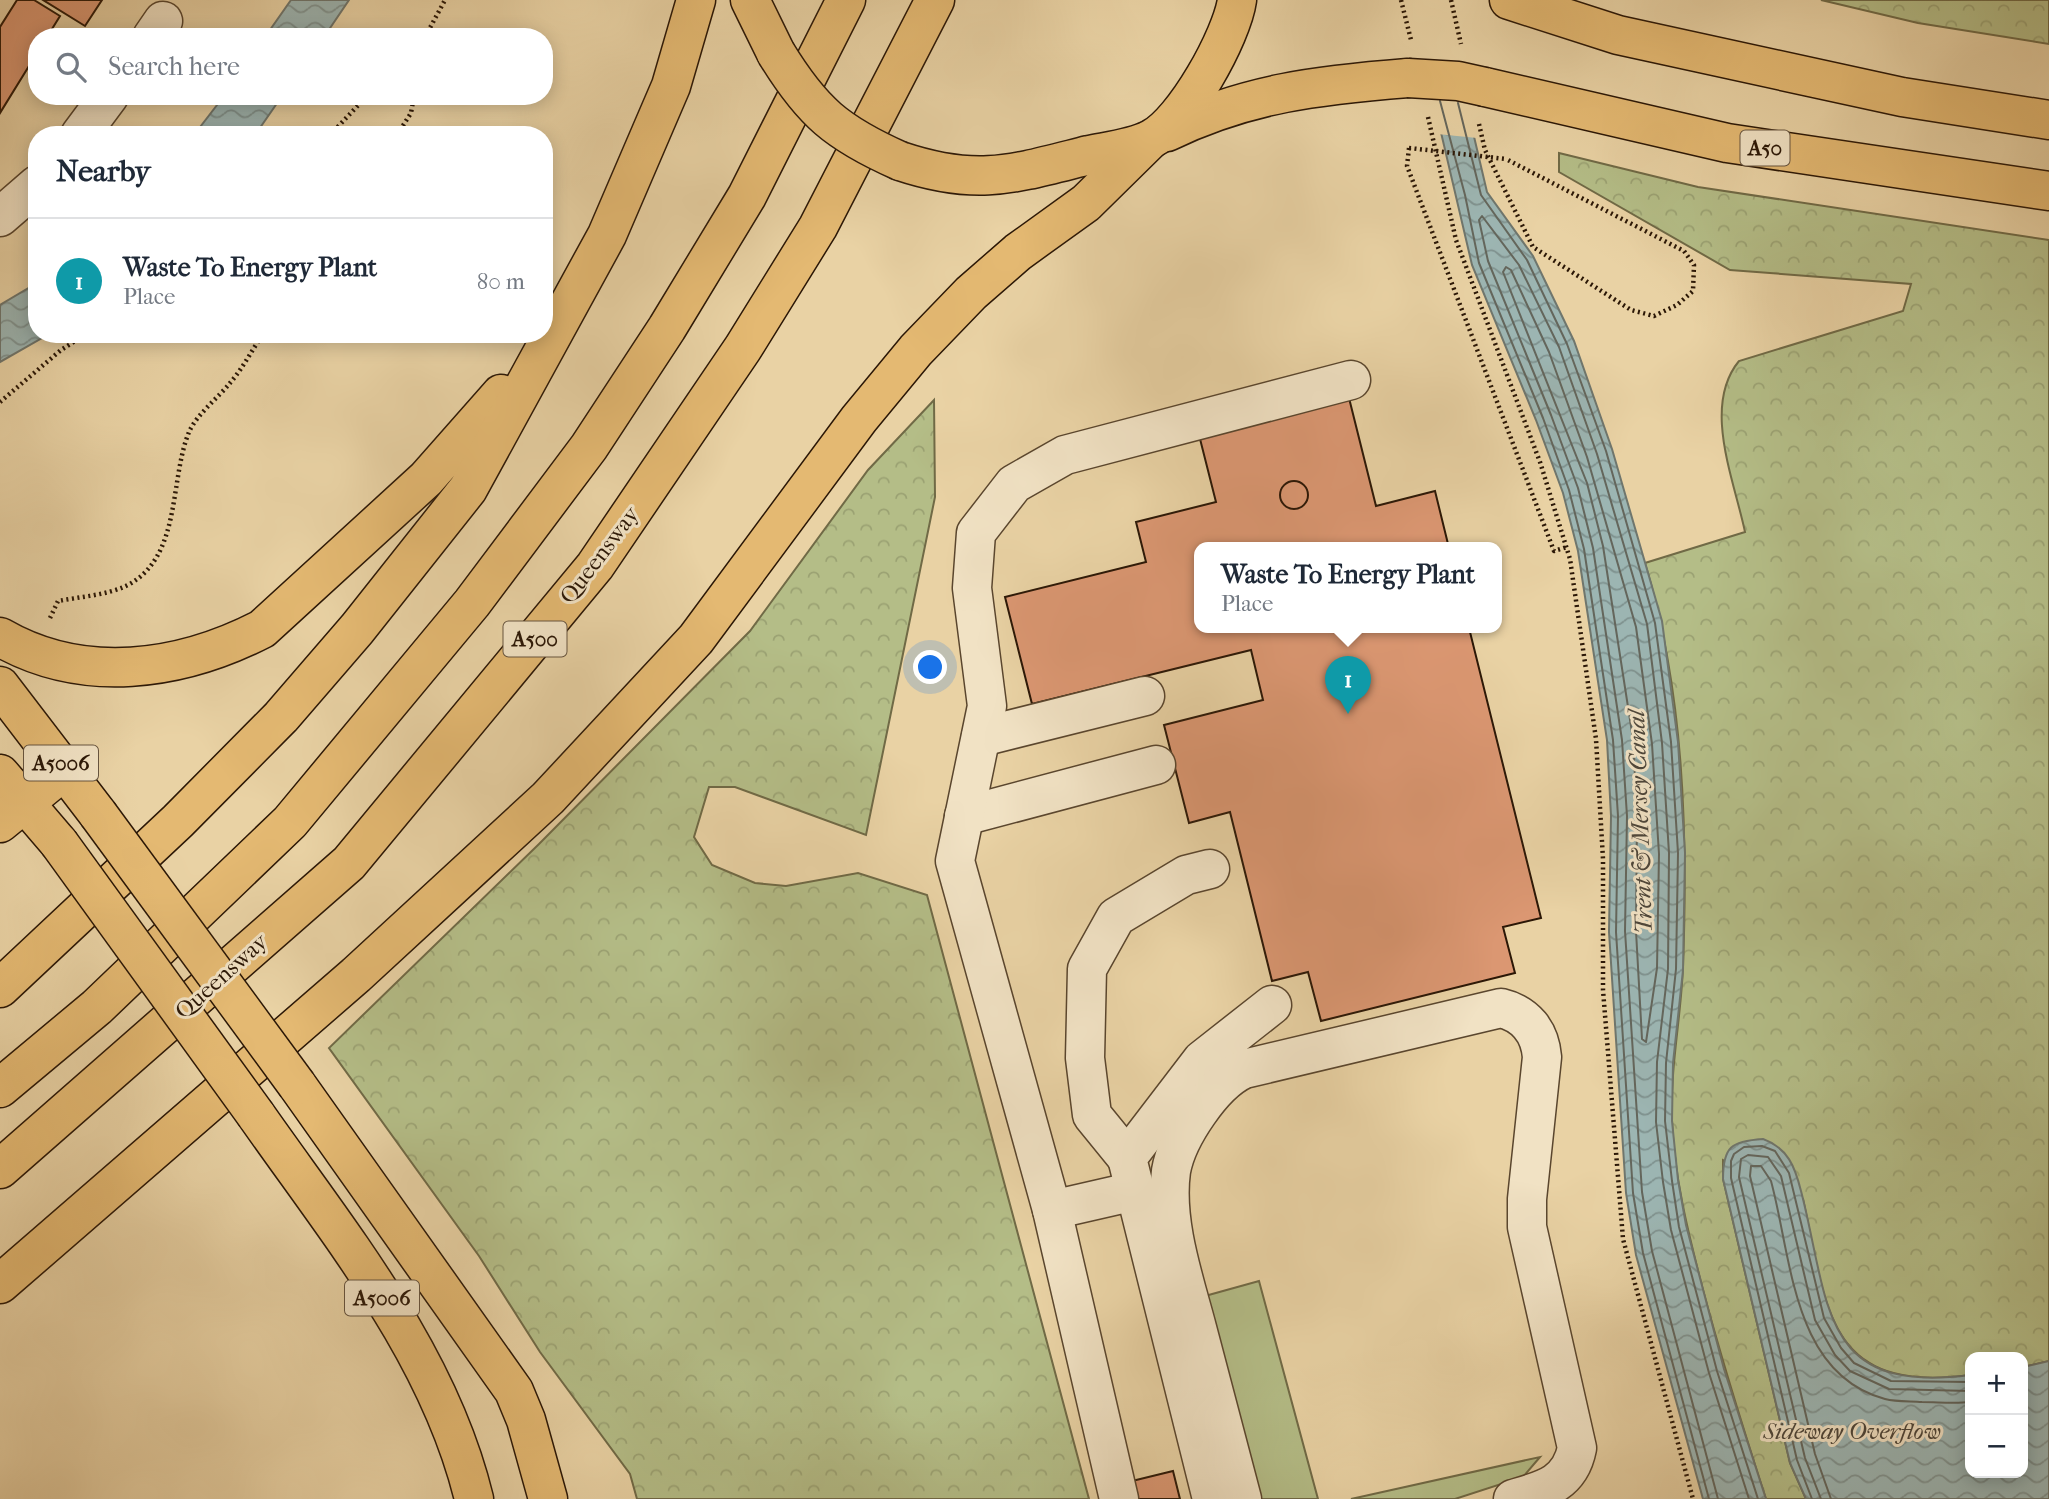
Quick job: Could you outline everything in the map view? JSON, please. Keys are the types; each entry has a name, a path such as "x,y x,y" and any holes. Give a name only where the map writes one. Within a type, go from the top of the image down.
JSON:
{"main road":[{"path":"553,332 607,235 671,86 696,0"},
{"path":"750,0 776,53 806,98 842,132 900,161 947,174 987,178 1032,172 1152,139"},
{"path":"0,1088 97,1007 290,822 472,603 589,447 667,328 747,196 846,0"},
{"name":"Queensway","path":"0,1169 349,863 595,566 743,348 818,227 935,0"},
{"path":"0,1284 356,975 548,799 696,639 859,419 916,350 971,293 1018,252 1086,202 1183,107 1210,67 1227,34 1237,0"},
{"path":"1509,0 1618,35 1902,97 2049,120"},
{"name":"A50","path":"1152,139 1192,120 1270,93 1318,85 1408,78 1458,81 1481,100 1727,143 2049,191"},
{"path":"553,330 556,326"},
{"path":"0,637 37,656 64,663 132,667 198,657 262,629 426,479 494,403 542,343"},
{"path":"0,988 188,811 281,717 357,629 468,489 547,343"},
{"name":"A5006","path":"0,686 66,769 297,1085 514,1391 526,1420 548,1499"},
{"path":"12,814 66,769"},
{"name":"A5006","path":"0,774 12,814 59,843 359,1262 430,1376 464,1459 474,1499"},
{"path":"0,1301 32,1258"}],"lane":[{"path":"87,126 103,105"},
{"path":"0,217 28,193"},
{"path":"1119,1499 1052,1210 955,861 987,706 972,588 976,533 1014,484 1065,455 1351,380"},
{"path":"981,737 1144,696"},
{"path":"964,816 1156,765"},
{"path":"1210,869 1186,875 1116,917 1087,969 1085,1058 1092,1115 1131,1174 1212,1499"},
{"path":"1052,1210 1131,1174 1202,1059 1272,1005"},
{"path":"1242,1499 1179,1258 1171,1190 1172,1168 1182,1143 1215,1089 1229,1076 1244,1069 1501,1008 1513,1011 1528,1022 1541,1042 1542,1057 1527,1199 1527,1227 1577,1448 1569,1473 1553,1487 1513,1499"}],"path":[{"path":"430,28 446,0"},
{"path":"1451,0 1462,50"},
{"path":"1481,100 1485,150 1533,247 1631,310 1654,316 1677,306 1693,291 1694,265 1684,251 1506,159 1409,148 1407,166 1553,551 1567,547"},
{"path":"339,126 358,105"},
{"path":"403,126 412,105"},
{"path":"1435,144 1456,240 1540,462 1567,547 1595,739 1603,859 1603,990 1623,1239 1693,1499"},
{"path":"0,402 72,343"},
{"path":"47,625 58,601 126,586 144,573 159,553 170,525 175,481 190,429 232,381 257,343"}],"green space":[{"path":"1821,0 2049,0 2049,44 1918,23"},
{"path":"1559,153 1698,187 2049,240 2049,1361 2028,1366 2028,1352 1965,1352 1965,1375 1923,1377 1887,1371 1861,1357 1842,1336 1829,1308 1819,1276 1803,1199 1723,1160 1723,1179 1790,1463 1806,1499 1766,1499 1709,1313 1682,1204 1673,1141 1672,1101 1683,967 1683,814 1668,662 1645,563 1745,532 1724,444 1722,421 1723,399 1728,379 1739,361 1903,311 1911,284 1730,270 1559,172"},
{"path":"934,400 935,497 866,835 735,787 709,787 694,837 712,865 755,883 786,886 858,873 927,895 1089,1499 637,1499 630,1474 540,1352 479,1256 329,1048 539,844 750,631 868,470"},
{"path":"1259,1281 1318,1499 1257,1499 1205,1296"},
{"path":"1540,1457 1523,1477 1455,1499 1351,1499"}],"water":[{"path":"291,0 349,0 330,28 271,28"},
{"name":"Trent & Mersey Canal","path":"1410,0 1442,0 1487,192 1533,256 1574,341 1612,449 1662,621 1678,742 1685,853 1683,970 1673,1063 1672,1121 1678,1180 1686,1225 1724,1369 1766,1499 1703,1499 1636,1255 1626,1193 1609,932 1611,816 1607,740 1578,551 1563,493 1536,420 1472,265"},
{"path":"217,105 276,105 261,126 201,126"},
{"path":"28,288 28,343 33,343 0,362 0,305"},
{"name":"Sideway Overflow","path":"1763,1139 1772,1143 1784,1153 1793,1166 1827,1303 1839,1332 1857,1355 1884,1370 1920,1377 1965,1375 1965,1478 2028,1478 2028,1366 2049,1361 2049,1499 1806,1499 1790,1463 1723,1179 1727,1153 1736,1144"}],"pier":[{"path":"1406,0 1445,0 1477,138 1437,134"}],"building":[{"path":"17,0 34,0 60,16 53,28 28,28 28,68 0,113 0,27"},
{"path":"43,0 102,0 85,26"},
{"path":"1348,394 1376,506 1435,491 1448,542 1194,542 1194,633 1470,633 1541,918 1503,927 1515,973 1321,1021 1308,972 1272,981 1230,812 1189,823 1164,725 1263,700 1251,650 1032,704 1005,597 1146,562 1136,522 1216,502 1198,431"},
{"path":"1294,481 1304,485 1308,495 1304,505 1294,509 1284,505 1280,495 1284,485"},
{"path":"1173,1471 1180,1499 1136,1499 1132,1481"}],"place":[{"name":"Waste To Energy Plant","path":"1348,714"}]}
